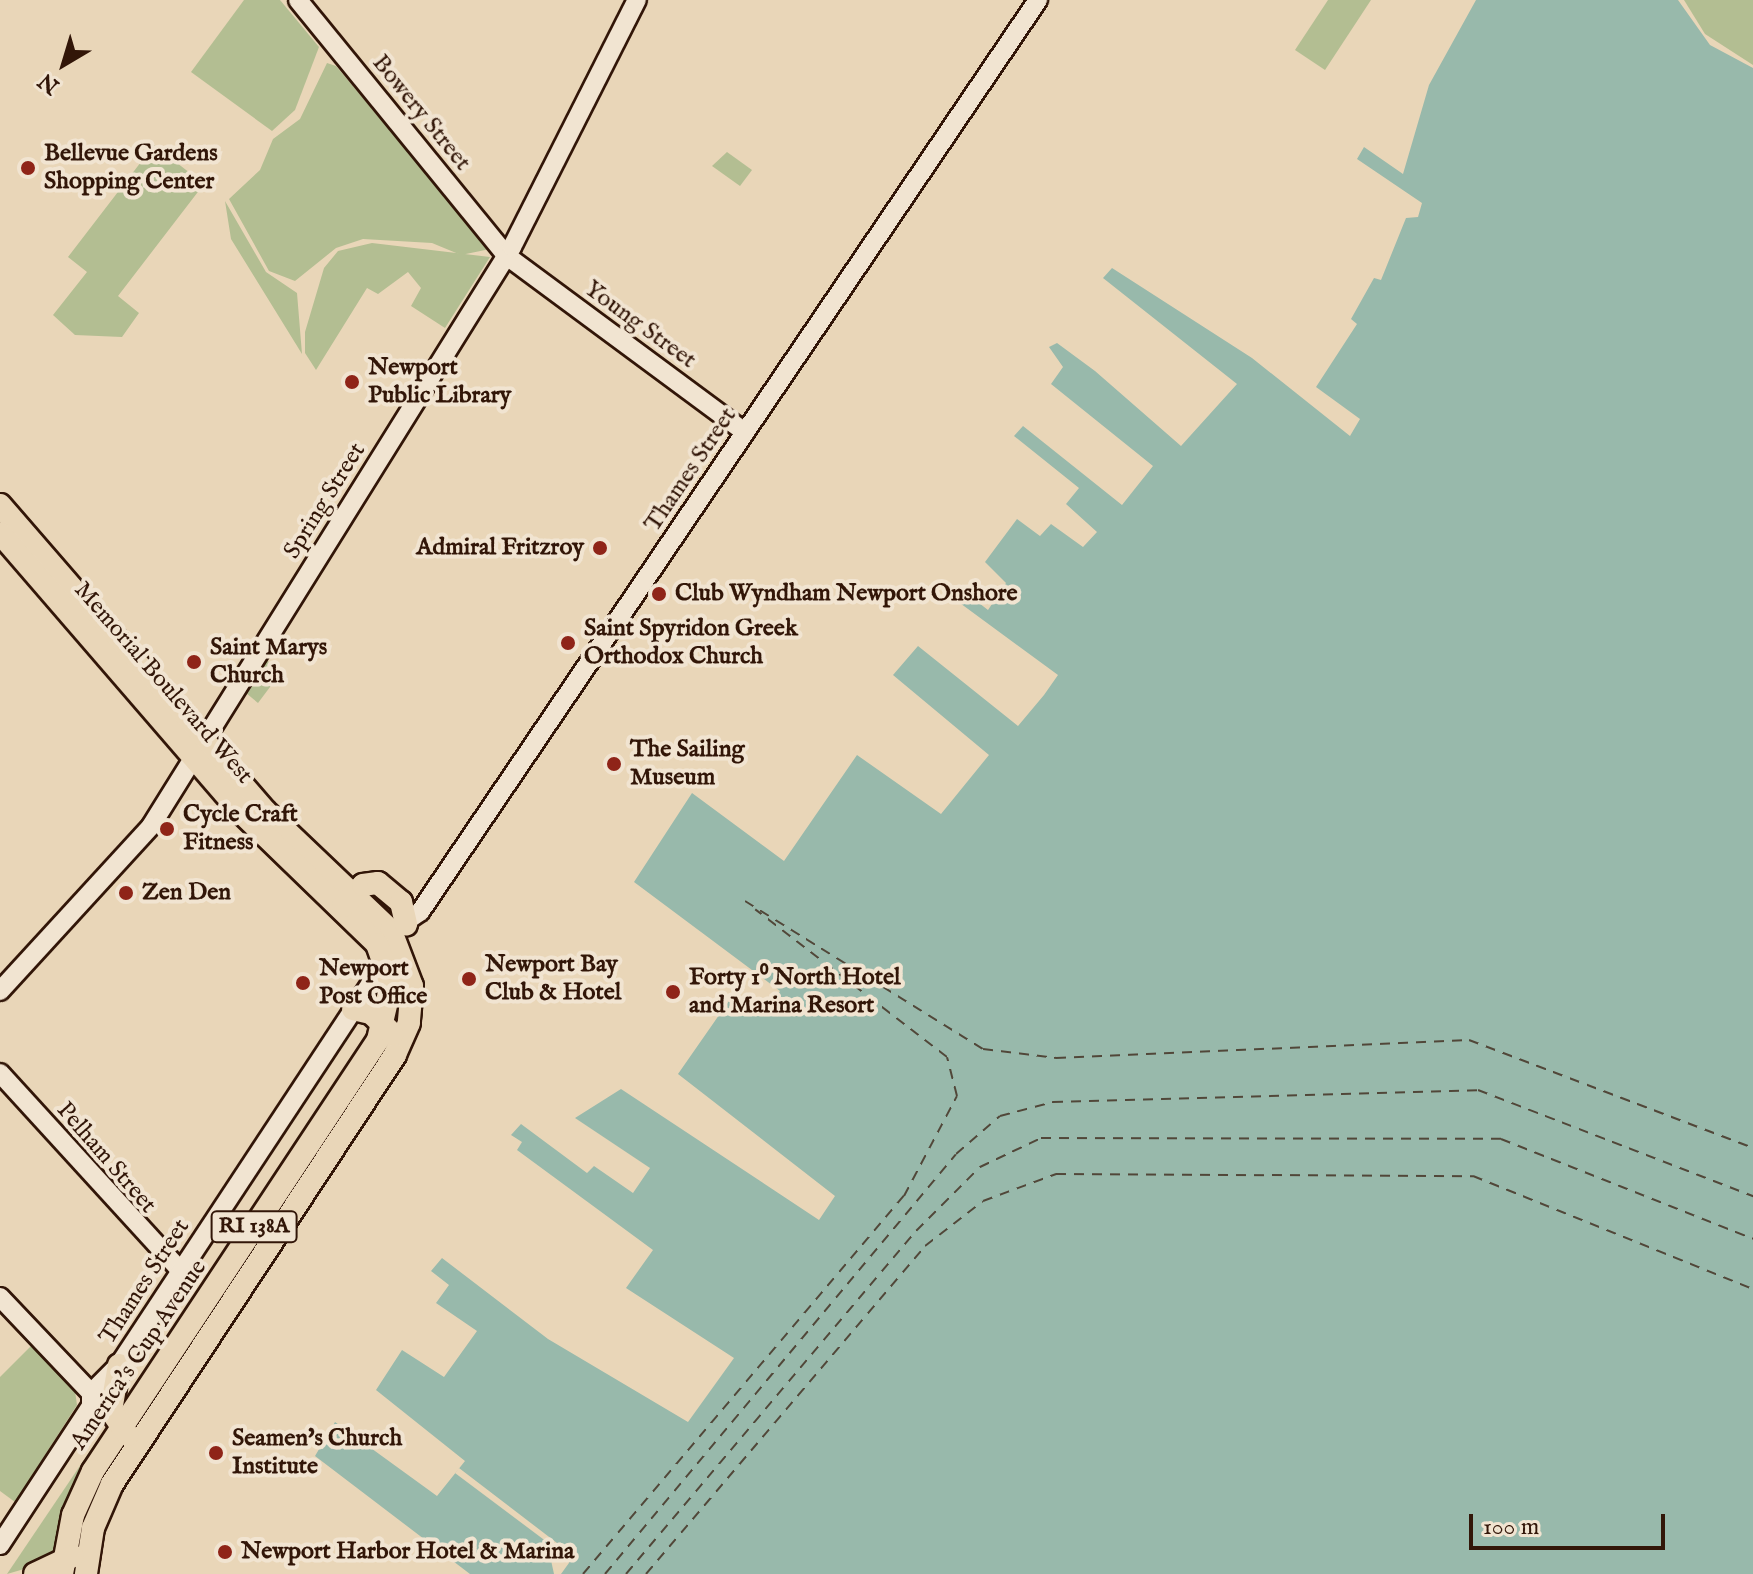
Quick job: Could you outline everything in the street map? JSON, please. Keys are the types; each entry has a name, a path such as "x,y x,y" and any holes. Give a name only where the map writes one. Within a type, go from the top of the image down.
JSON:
{"main road":[{"name":"Bowery Street","path":"298,0 507,256"},
{"name":"Spring Street","path":"0,991 140,839 198,749 507,256 637,0"},
{"name":"Thames Street","path":"399,927 745,432 1038,0"},
{"name":"Young Street","path":"507,256 745,432"},
{"name":"Memorial Boulevard West","path":"0,505 198,749"},
{"name":"Memorial Boulevard West","path":"0,533 198,749 346,902 362,928"},
{"path":"346,902 367,883 383,884 401,902 399,927 362,928"},
{"name":"America's Cup Avenue","path":"86,1574 90,1538 139,1442 398,1050 413,991 399,927"},
{"path":"362,928 386,960 385,1024 398,1050"},
{"name":"Thames Street","path":"0,1545 90,1409 91,1393 119,1365 386,960"},
{"path":"353,1009 385,1024"},
{"name":"America's Cup Avenue","path":"63,1567 80,1497 120,1429 385,1024"},
{"name":"Pelham Street","path":"0,1073 181,1271"},
{"path":"0,1297 91,1393"},
{"path":"119,1365 111,1411 120,1429 139,1442"},
{"path":"35,1574 63,1567 90,1538"}],"shaded area":[{"path":"244,0 280,0 319,47 295,110 272,131 191,72"},
{"path":"1328,0 1371,0 1325,70 1295,50"},
{"path":"1476,0 1678,0 1710,45 1753,68 1753,1574 470,1574 315,1456 335,1422 437,1496 465,1461 376,1390 402,1350 444,1377 477,1331 436,1303 449,1285 431,1271 442,1258 548,1339 688,1422 734,1358 626,1288 653,1250 517,1150 522,1142 511,1135 521,1124 587,1173 594,1166 633,1193 650,1168 575,1118 621,1089 819,1220 835,1196 678,1074 733,995 763,1015 780,991 634,882 692,793 784,861 857,755 941,814 989,755 893,675 918,646 1018,726 1044,695 1058,675 949,595 957,586 988,610 1006,583 985,562 1017,519 1040,536 1051,524 1083,547 1097,532 1066,504 1079,488 1014,436 1023,426 1122,505 1153,466 1051,384 1063,367 1049,347 1057,343 1095,371 1181,446 1237,384 1103,278 1112,268 1252,358 1350,436 1360,419 1316,387 1357,324 1351,319 1374,278 1381,280 1406,218 1418,217 1422,203 1357,159 1364,147 1403,174 1429,85"},
{"path":"1684,0 1753,0 1753,65 1705,34"},
{"path":"327,63 336,66 490,249 461,255 432,243 363,239 336,248 295,281 269,271 229,199 260,170 273,139 300,119"},
{"path":"154,145 204,184 118,296 139,313 122,337 75,335 53,315 87,272 68,257"},
{"path":"727,152 752,170 740,186 712,166"},
{"path":"225,201 266,272 297,293 302,354 231,239"},
{"path":"372,243 490,257 445,328 411,306 421,288 408,272 378,294 367,288 316,370 305,353 305,332 324,268 338,251"},
{"path":"266,660 282,671 258,703 246,693"},
{"path":"32,1345 75,1391 77,1405 15,1502 0,1491 0,1377"},
{"path":"96,1442 55,1560 7,1574"}],"pier":[{"path":"459,1468 574,1556 561,1574 554,1574 547,1542 455,1473"}],"ferry route":[{"path":"745,901 983,1049 1056,1058 1469,1040 1753,1148"},
{"path":"583,1574 904,1196 957,1096 947,1057 755,909"},
{"path":"605,1574 956,1154 1000,1116 1053,1102 1478,1090 1753,1196"},
{"path":"626,1574 916,1231 980,1167 1041,1138 1501,1139 1753,1239"},
{"path":"646,1574 925,1246 983,1201 1056,1174 1473,1176 1753,1289"}],"place":[{"name":"Bellevue Gardens Shopping Center","path":"28,168"},
{"name":"Newport Public Library","path":"352,382"},
{"name":"Admiral Fritzroy","path":"600,548"},
{"name":"Club Wyndham Newport Onshore","path":"659,594"},
{"name":"Saint Spyridon Greek Orthodox Church","path":"568,643"},
{"name":"Saint Marys Church","path":"194,662"},
{"name":"The Sailing Museum","path":"614,764"},
{"name":"Cycle Craft Fitness","path":"167,829"},
{"name":"Zen Den","path":"126,893"},
{"name":"Newport Bay Club & Hotel","path":"469,979"},
{"name":"Newport Post Office","path":"303,983"},
{"name":"Forty 1⁰ North Hotel and Marina Resort","path":"673,992"},
{"name":"Seamen's Church Institute","path":"216,1453"},
{"name":"Newport Harbor Hotel & Marina","path":"225,1552"}]}
